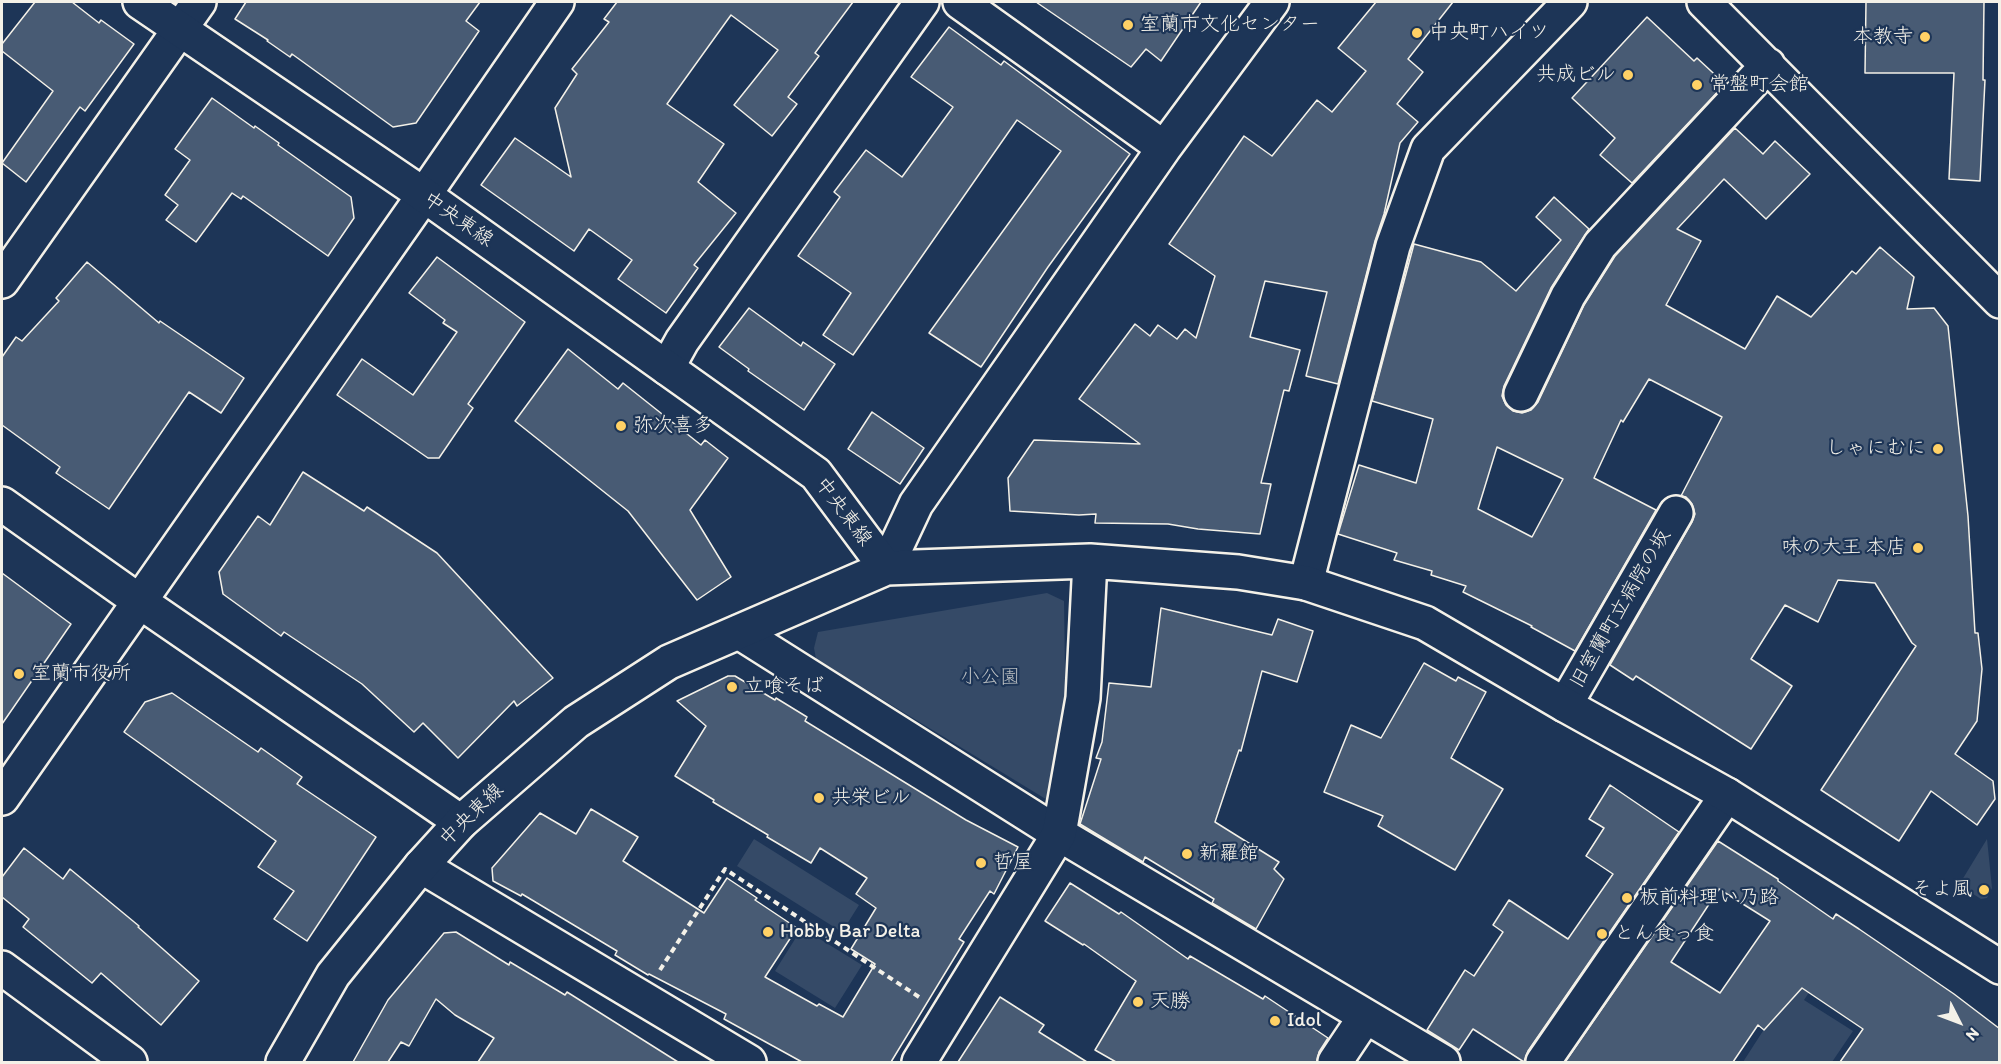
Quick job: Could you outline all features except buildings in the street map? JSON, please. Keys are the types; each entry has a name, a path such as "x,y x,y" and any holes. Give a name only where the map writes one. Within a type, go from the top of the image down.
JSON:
{"street":[{"name":"中央東線","path":"140,2 424,195 816,474 886,568 669,662 576,723 461,822 421,866 333,975 283,1062"},
{"path":"2,281 199,2"},
{"path":"2,798 557,2"},
{"path":"667,368 682,341 922,2"},
{"path":"960,2 1164,148"},
{"path":"1272,2 1164,148 916,504 886,568 1090,561 1238,572 1306,583 1425,623 1565,705 1727,795 2000,967"},
{"path":"1306,583 1392,246 1428,149 1570,2"},
{"path":"1704,2 2000,301"},
{"path":"1521,394 1568,296 1600,245 1768,65"},
{"path":"2,504 461,822"},
{"name":"旧室蘭町立病院の坂","path":"1565,705 1676,513"},
{"path":"920,1062 1059,834 1083,698 1090,561"},
{"path":"740,632 1059,834 1443,1062"},
{"path":"1543,1062 1727,795"},
{"path":"421,866 749,1062"},
{"path":"2,968 130,1062"},
{"path":"1335,1062 1365,1017"}],"path":[{"path":"641,998 725,869 948,1016"}],"green space":[{"name":"小公園","path":"1047,593 1064,601 1066,741 1049,801 816,659 814,648 818,632"},
{"path":"754,839 859,905 842,932 737,866"},
{"path":"1987,839 1992,888 1987,898 1981,899 1959,885"},
{"path":"802,928 862,965 835,1008 775,971"},
{"path":"1799,975 1814,985 1804,1000 1853,1031 1832,1062 1743,1062"}],"place":[{"name":"室蘭市文化センター","path":"1128,25"},
{"name":"中央町ハイツ","path":"1417,33"},
{"name":"本教寺","path":"1925,37"},
{"name":"共成ビル","path":"1628,75"},
{"name":"常盤町会館","path":"1697,85"},
{"name":"弥次喜多","path":"621,426"},
{"name":"しゃにむに","path":"1938,449"},
{"name":"味の大王 本店","path":"1918,548"},
{"name":"室蘭市役所","path":"19,674"},
{"name":"立喰そば","path":"732,687"},
{"name":"共栄ビル","path":"819,798"},
{"name":"新羅館","path":"1187,854"},
{"name":"哲屋","path":"981,863"},
{"name":"そよ風","path":"1984,890"},
{"name":"板前料理い乃路","path":"1627,898"},
{"name":"Hobby Bar Delta","path":"768,932"},
{"name":"とん食っ食","path":"1602,934"},
{"name":"天勝","path":"1138,1002"},
{"name":"Idol","path":"1275,1021"}]}
